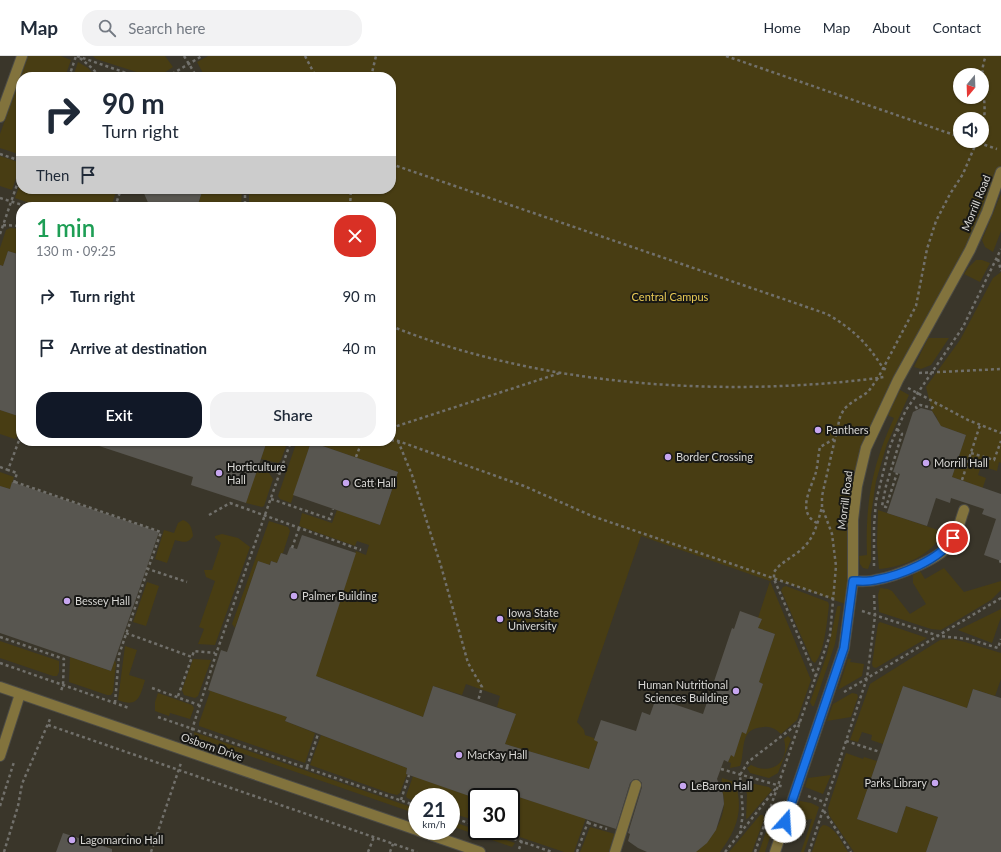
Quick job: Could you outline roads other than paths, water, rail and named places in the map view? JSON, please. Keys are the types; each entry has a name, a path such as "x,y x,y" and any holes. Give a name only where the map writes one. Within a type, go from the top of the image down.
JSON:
{"street":[{"path":"16,72 22,56"},
{"path":"0,117 16,73"},
{"name":"Morrill Road","path":"775,852 844,648 853,581 853,520 866,448 898,380 970,250 987,212 1001,172"},
{"path":"853,581 874,581 898,574 934,556 950,545 964,510"},
{"name":"Osborn Drive","path":"0,687 408,828"},
{"path":"0,756 20,694"},
{"path":"615,852 636,785"},
{"name":"Osborn Drive","path":"445,840 480,852"}],"place":[{"name":"Panthers","path":"818,430"},
{"name":"Border Crossing","path":"668,457"},
{"name":"Morrill Hall","path":"926,463"},
{"name":"Horticulture Hall","path":"219,473"},
{"name":"Catt Hall","path":"346,483"},
{"name":"Palmer Building","path":"294,596"},
{"name":"Bessey Hall","path":"67,601"},
{"name":"Iowa State University","path":"500,619"},
{"name":"Human Nutritional Sciences Building","path":"736,691"},
{"name":"MacKay Hall","path":"459,755"},
{"name":"Parks Library","path":"935,783"},
{"name":"LeBaron Hall","path":"683,786"},
{"name":"Lagomarcino Hall","path":"72,840"}],"park label":[{"name":"Central Campus","path":"670,297"}]}
